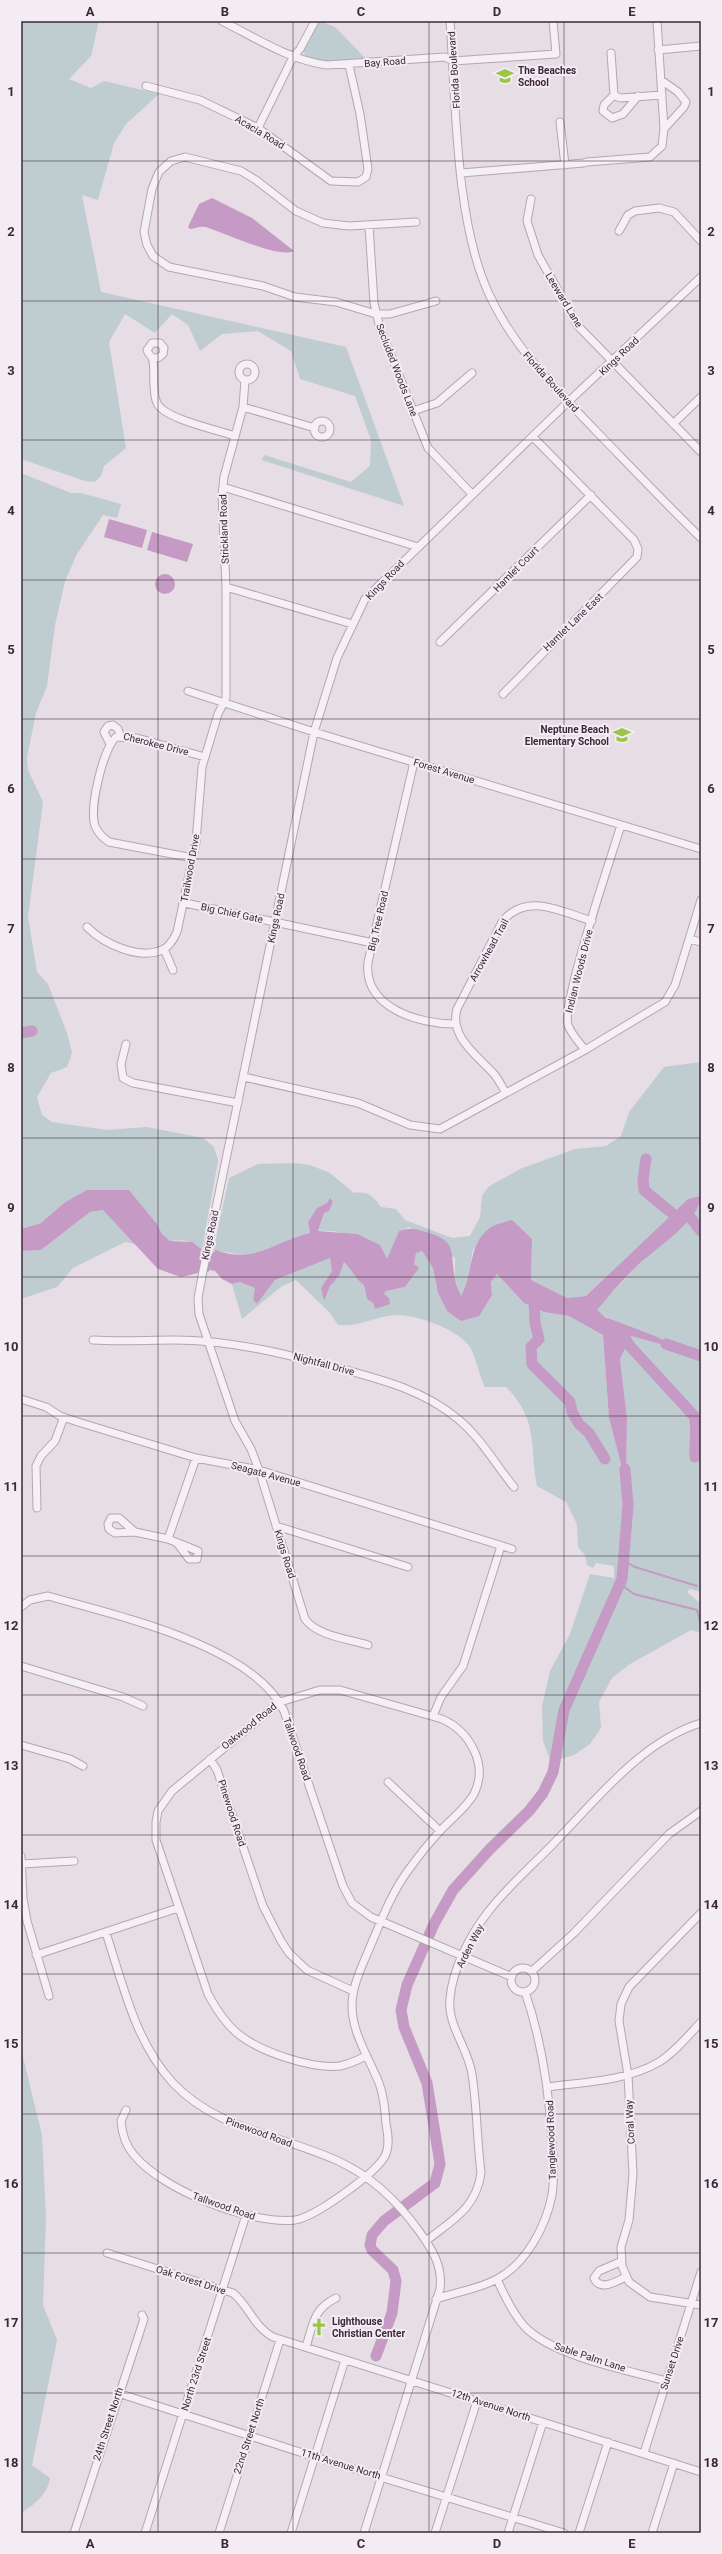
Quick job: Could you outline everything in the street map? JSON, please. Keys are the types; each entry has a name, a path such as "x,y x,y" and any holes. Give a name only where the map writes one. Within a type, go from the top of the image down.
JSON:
{"street":[{"name":"Bay Road","path":"222,21 292,57 309,62 349,64 445,57 453,61 556,54 553,21"},
{"path":"258,128 292,57 300,50 314,21"},
{"name":"Florida Boulevard","path":"450,21 461,173 475,253 488,292 522,350 568,402 701,538"},
{"path":"461,173 650,157 662,146 664,129 657,21"},
{"path":"658,50 701,46"},
{"path":"611,53 614,95"},
{"name":"Acacia Road","path":"146,86 200,100 258,128 331,181 358,182 366,177 368,169 360,114 349,64"},
{"path":"661,80 678,92 686,102 684,107 664,129"},
{"path":"614,95 620,98 662,95"},
{"path":"614,95 604,104 603,111 612,118 623,114 638,96"},
{"path":"560,122 565,165"},
{"path":"416,222 369,226 340,226 314,220 296,210 256,180 241,171 190,157 171,161 158,172 149,205 144,232 147,245 153,256 169,267 263,286 295,297 336,302 376,314 390,314 436,301"},
{"name":"Leeward Lane","path":"531,199 527,221 538,255 578,326 701,452"},
{"path":"619,231 628,215 635,211 658,208 674,212 701,241"},
{"name":"Secluded Woods Lane","path":"369,226 376,314 413,411 428,448 472,494"},
{"name":"Kings Road","path":"368,1644 319,1630 309,1625 305,1619 259,1470 251,1449 235,1421 198,1306 202,1271 244,1077 314,732 336,658 365,599 568,402 701,277"},
{"path":"152,358 152,383 157,404 161,408 172,416 235,436"},
{"path":"413,411 437,403 472,373"},
{"path":"223,488 243,407 245,380"},
{"path":"673,424 701,397"},
{"path":"243,407 315,428"},
{"path":"533,437 591,495"},
{"name":"Strickland Road","path":"225,702 226,587 223,488 418,546"},
{"name":"Hamlet Lane East","path":"503,694 520,675 634,563 638,549 634,540 591,495"},
{"name":"Hamlet Court","path":"440,642 591,495"},
{"path":"226,587 352,624"},
{"name":"Forest Avenue","path":"188,691 314,732 701,849"},
{"name":"Trailwood Drive","path":"164,949 172,942 177,932 185,903 205,757 218,714 225,702"},
{"path":"110,744 104,732 108,726 113,725 118,729 120,735"},
{"name":"Cherokee Drive","path":"192,858 115,844 98,833 94,812 102,765 110,744 120,735 205,757"},
{"name":"Big Tree Road","path":"414,762 373,943 368,976 374,992 381,1001 400,1012 416,1018 442,1024 455,1024"},
{"name":"Indian Woods Drive","path":"585,1050 568,1025 568,1018 577,971 621,825"},
{"path":"244,1077 358,1102 396,1120 424,1128 440,1129 585,1050 665,1002 675,985 701,900"},
{"name":"Big Chief Gate","path":"185,903 373,943"},
{"name":"Arrowhead Trail","path":"455,1024 457,1009 502,922 511,912 520,907 535,904 592,921"},
{"path":"87,927 96,936 127,950 153,952 164,949 173,970"},
{"path":"689,939 701,942"},
{"path":"455,1024 462,1040 496,1076 506,1094"},
{"path":"126,1044 121,1064 123,1078 133,1083 238,1103"},
{"name":"Nightfall Drive","path":"93,1340 142,1342 175,1340 246,1345 287,1354 384,1380 422,1394 460,1420 479,1440 514,1487"},
{"name":"Seagate Avenue","path":"21,1399 46,1407 64,1417 196,1458 259,1470 512,1549"},
{"path":"37,1508 36,1466 41,1456 55,1441 64,1417"},
{"path":"168,1539 196,1458"},
{"path":"276,1526 408,1567"},
{"path":"135,1532 168,1539 177,1543"},
{"path":"434,1716 441,1697 463,1666 501,1546"},
{"name":"Tallwood Road","path":"21,1607 30,1600 48,1596 175,1634 229,1658 267,1685 280,1702 347,1895 360,1911 382,1922 512,1977"},
{"path":"21,1666 123,1697 143,1706"},
{"name":"Oakwood Road","path":"363,2176 380,2163 385,2156 388,2143 380,2086 366,2056 353,2019 353,1991 382,1922 405,1874 440,1831 474,1793 479,1772 476,1754 466,1735 452,1723 434,1716 340,1690 320,1690 280,1702 210,1758 172,1791 158,1811 156,1822 156,1840 208,1994 217,2013 236,2033 262,2048 321,2066 341,2066 366,2056"},
{"name":"Arden Way","path":"426,2241 468,2207 479,2189 481,2173 472,2074 462,2041 453,2025 450,2008 452,1987 463,1957 484,1919 499,1899 622,1773 648,1750 682,1731 701,1723"},
{"path":"21,1745 70,1759 83,1766"},
{"name":"Pinewood Road","path":"210,1758 217,1770 263,1906 280,1941 289,1953 307,1970 353,1991"},
{"path":"388,1782 440,1831"},
{"path":"531,1972 574,1933 669,1834 701,1811"},
{"path":"49,1996 36,1955 23,1898 21,1860 74,1860"},
{"path":"36,1955 178,1908"},
{"name":"Coral Way","path":"701,1913 637,1978 621,2004 619,2021 628,2075 633,2174 632,2201 621,2247 620,2262 626,2277 638,2290 650,2297 692,2302 701,2305"},
{"name":"Pinewood Road","path":"106,1933 136,2025 155,2060 173,2083 194,2101 219,2118 325,2156 363,2176 401,2207 426,2241 440,2268 441,2279 436,2299 364,2533"},
{"path":"520,1969 531,1972 535,1982 532,1989 524,1992 514,1988 512,1977 520,1969"},
{"name":"Tanglewood Road","path":"436,2299 497,2279 523,2256 538,2234 552,2195 554,2170 548,2087 539,2039 524,1992"},
{"path":"548,2087 628,2075 648,2068 664,2058 701,2022"},
{"name":"Tallwood Road","path":"126,2110 121,2121 122,2132 135,2157 191,2195 246,2215 265,2220 298,2219 325,2208 363,2176"},
{"name":"North 23rd Street","path":"145,2533 246,2215"},
{"name":"Oak Forest Drive","path":"107,2253 222,2290 240,2299 264,2332 280,2340"},
{"path":"620,2262 599,2271 594,2278 599,2285 604,2286 626,2277"},
{"name":"Sunset Drive","path":"644,2454 701,2272"},
{"name":"Sable Palm Lane","path":"497,2279 520,2321 544,2341 572,2353 666,2381"},
{"path":"306,2348 319,2309 324,2304 336,2298"},
{"name":"24th Street North","path":"74,2533 118,2393 144,2319 142,2315"},
{"name":"12th Avenue North","path":"280,2340 701,2472"},
{"name":"22nd Street North","path":"219,2533 280,2340"},
{"path":"291,2533 345,2360"},
{"name":"11th Avenue North","path":"118,2393 315,2457 564,2533"},
{"path":"435,2533 477,2401"},
{"path":"508,2533 542,2422"},
{"path":"579,2533 608,2442"},
{"path":"652,2533 674,2463"}],"shaded area":[{"path":"21,21 99,21 91,56 69,79 91,88 104,81 159,94 126,124 114,143 98,200 82,195 101,292 346,347 404,506 262,460 264,455 351,482 370,466 371,440 355,396 300,379 291,351 258,331 222,334 200,351 188,325 172,314 155,333 125,314 109,342 126,448 104,466 101,476 95,482 85,481 21,459"},
{"path":"320,21 335,27 365,58 362,60 324,61 308,58 304,53 304,48"},
{"path":"212,198 252,218 294,251 276,251 264,248 205,227 190,229 188,227 199,204"},
{"path":"21,473 71,493 81,493 121,504 117,518 103,515 77,554 65,581 55,625 47,686 36,713 27,757 28,770 43,802 28,917 37,972 48,984 67,1033 72,1053 67,1067 51,1073 37,1097 42,1115 52,1122 108,1130 147,1127 203,1138 214,1147 218,1161 202,1249 187,1241 170,1241 162,1234 157,1224 129,1190 64,1203 41,1223 21,1229"},
{"path":"109,519 147,530 142,548 104,537"},
{"path":"152,532 193,544 187,562 147,550"},
{"path":"161,574 169,574 175,580 175,588 169,594 161,594 155,588 155,580"},
{"path":"701,1062 701,1196 688,1199 586,1296 567,1298 531,1280 532,1239 473,1249 467,1287 461,1297 455,1279 455,1258 409,1227 399,1231 387,1260 355,1238 338,1232 318,1231 324,1213 329,1211 333,1202 330,1199 327,1203 317,1208 308,1222 310,1233 267,1251 252,1255 213,1252 229,1178 258,1164 295,1163 310,1165 330,1173 354,1193 370,1195 381,1207 396,1209 405,1220 452,1238 470,1236 480,1217 482,1196 488,1187 520,1169 575,1149 606,1146 621,1136 629,1112 664,1067"},
{"path":"87,1190 129,1190 157,1224 162,1234 170,1241 192,1242 203,1250 203,1256 208,1257 216,1250 230,1254 242,1255 253,1253 310,1233 308,1222 317,1208 327,1203 330,1198 333,1202 329,1211 324,1213 318,1231 357,1234 380,1245 387,1259 399,1231 416,1229 436,1235 443,1239 451,1249 455,1281 461,1296 468,1278 474,1251 483,1234 491,1227 512,1220 532,1239 531,1280 567,1298 586,1296 688,1199 701,1196 699,1205 686,1224 632,1270 597,1310 605,1317 655,1336 679,1349 631,1336 620,1359 627,1418 626,1483 609,1418 603,1335 569,1316 544,1312 524,1303 497,1274 491,1282 492,1295 479,1316 461,1321 447,1311 438,1293 433,1268 422,1251 416,1253 414,1264 419,1268 405,1287 386,1291 384,1294 389,1298 390,1304 375,1309 373,1303 367,1299 364,1285 358,1280 344,1262 339,1276 330,1286 324,1301 321,1288 332,1271 330,1258 275,1280 257,1304 253,1300 255,1288 240,1282 232,1284 222,1279 215,1271 210,1270 208,1272 201,1268 198,1273 181,1277 158,1269 103,1210 90,1212 41,1250 21,1251 21,1229 41,1223 64,1203"},
{"path":"701,1204 701,1592 690,1589 687,1592 701,1604 701,1635 699,1632 691,1630 630,1664 612,1678 599,1702 601,1728 590,1744 574,1755 551,1762 543,1741 542,1706 550,1671 570,1634 590,1574 614,1578 614,1566 596,1563 593,1568 587,1565 585,1555 578,1547 577,1524 566,1502 537,1486 531,1433 524,1411 516,1399 506,1387 485,1387 470,1347 456,1334 436,1324 413,1317 395,1315 353,1325 338,1325 330,1313 296,1280 282,1286 242,1319 232,1284 240,1282 255,1288 253,1300 257,1304 275,1280 330,1258 332,1271 321,1288 327,1293 330,1286 339,1276 344,1262 358,1280 364,1285 367,1299 373,1303 375,1309 386,1291 405,1287 419,1268 414,1264 416,1253 422,1251 433,1268 438,1293 447,1311 492,1295 491,1282 497,1274 524,1303 544,1312 569,1316 603,1334 609,1418 626,1481 627,1418 620,1359 631,1336 676,1348 614,1321 596,1310 637,1266 681,1228"},
{"path":"103,1210 136,1244 125,1242 73,1268 57,1287 21,1299 21,1251 41,1250 90,1212"},
{"path":"21,2049 42,2135 46,2218 43,2305 57,2340 32,2465 50,2478 49,2484 40,2498 21,2513"}],"waterway":[{"path":"21,1033 32,1031"},
{"path":"646,1159 643,1179 644,1190 679,1219"},
{"path":"686,1212 701,1231"},
{"path":"534,1299 535,1323 539,1339 531,1347 532,1364 570,1402 572,1412 579,1424 589,1433 605,1459"},
{"path":"621,1330 629,1345 694,1416 696,1426 695,1457"},
{"path":"666,1344 701,1356"},
{"path":"376,2356 392,2313 396,2281 393,2270 372,2250 370,2245 372,2235 384,2221 435,2183 440,2164 427,2083 404,2027 401,2010 407,1985 434,1924 453,1890 490,1849 529,1811 543,1793 553,1772 564,1710 622,1579 628,1505 625,1469"},
{"path":"623,1560 635,1567 697,1586"},
{"path":"620,1584 634,1594 697,1610 701,1624"}],"place":[{"name":"The Beaches School","path":"505,76"},
{"name":"Neptune Beach Elementary School","path":"622,735"},
{"name":"Lighthouse Christian Center","path":"319,2327"}]}
